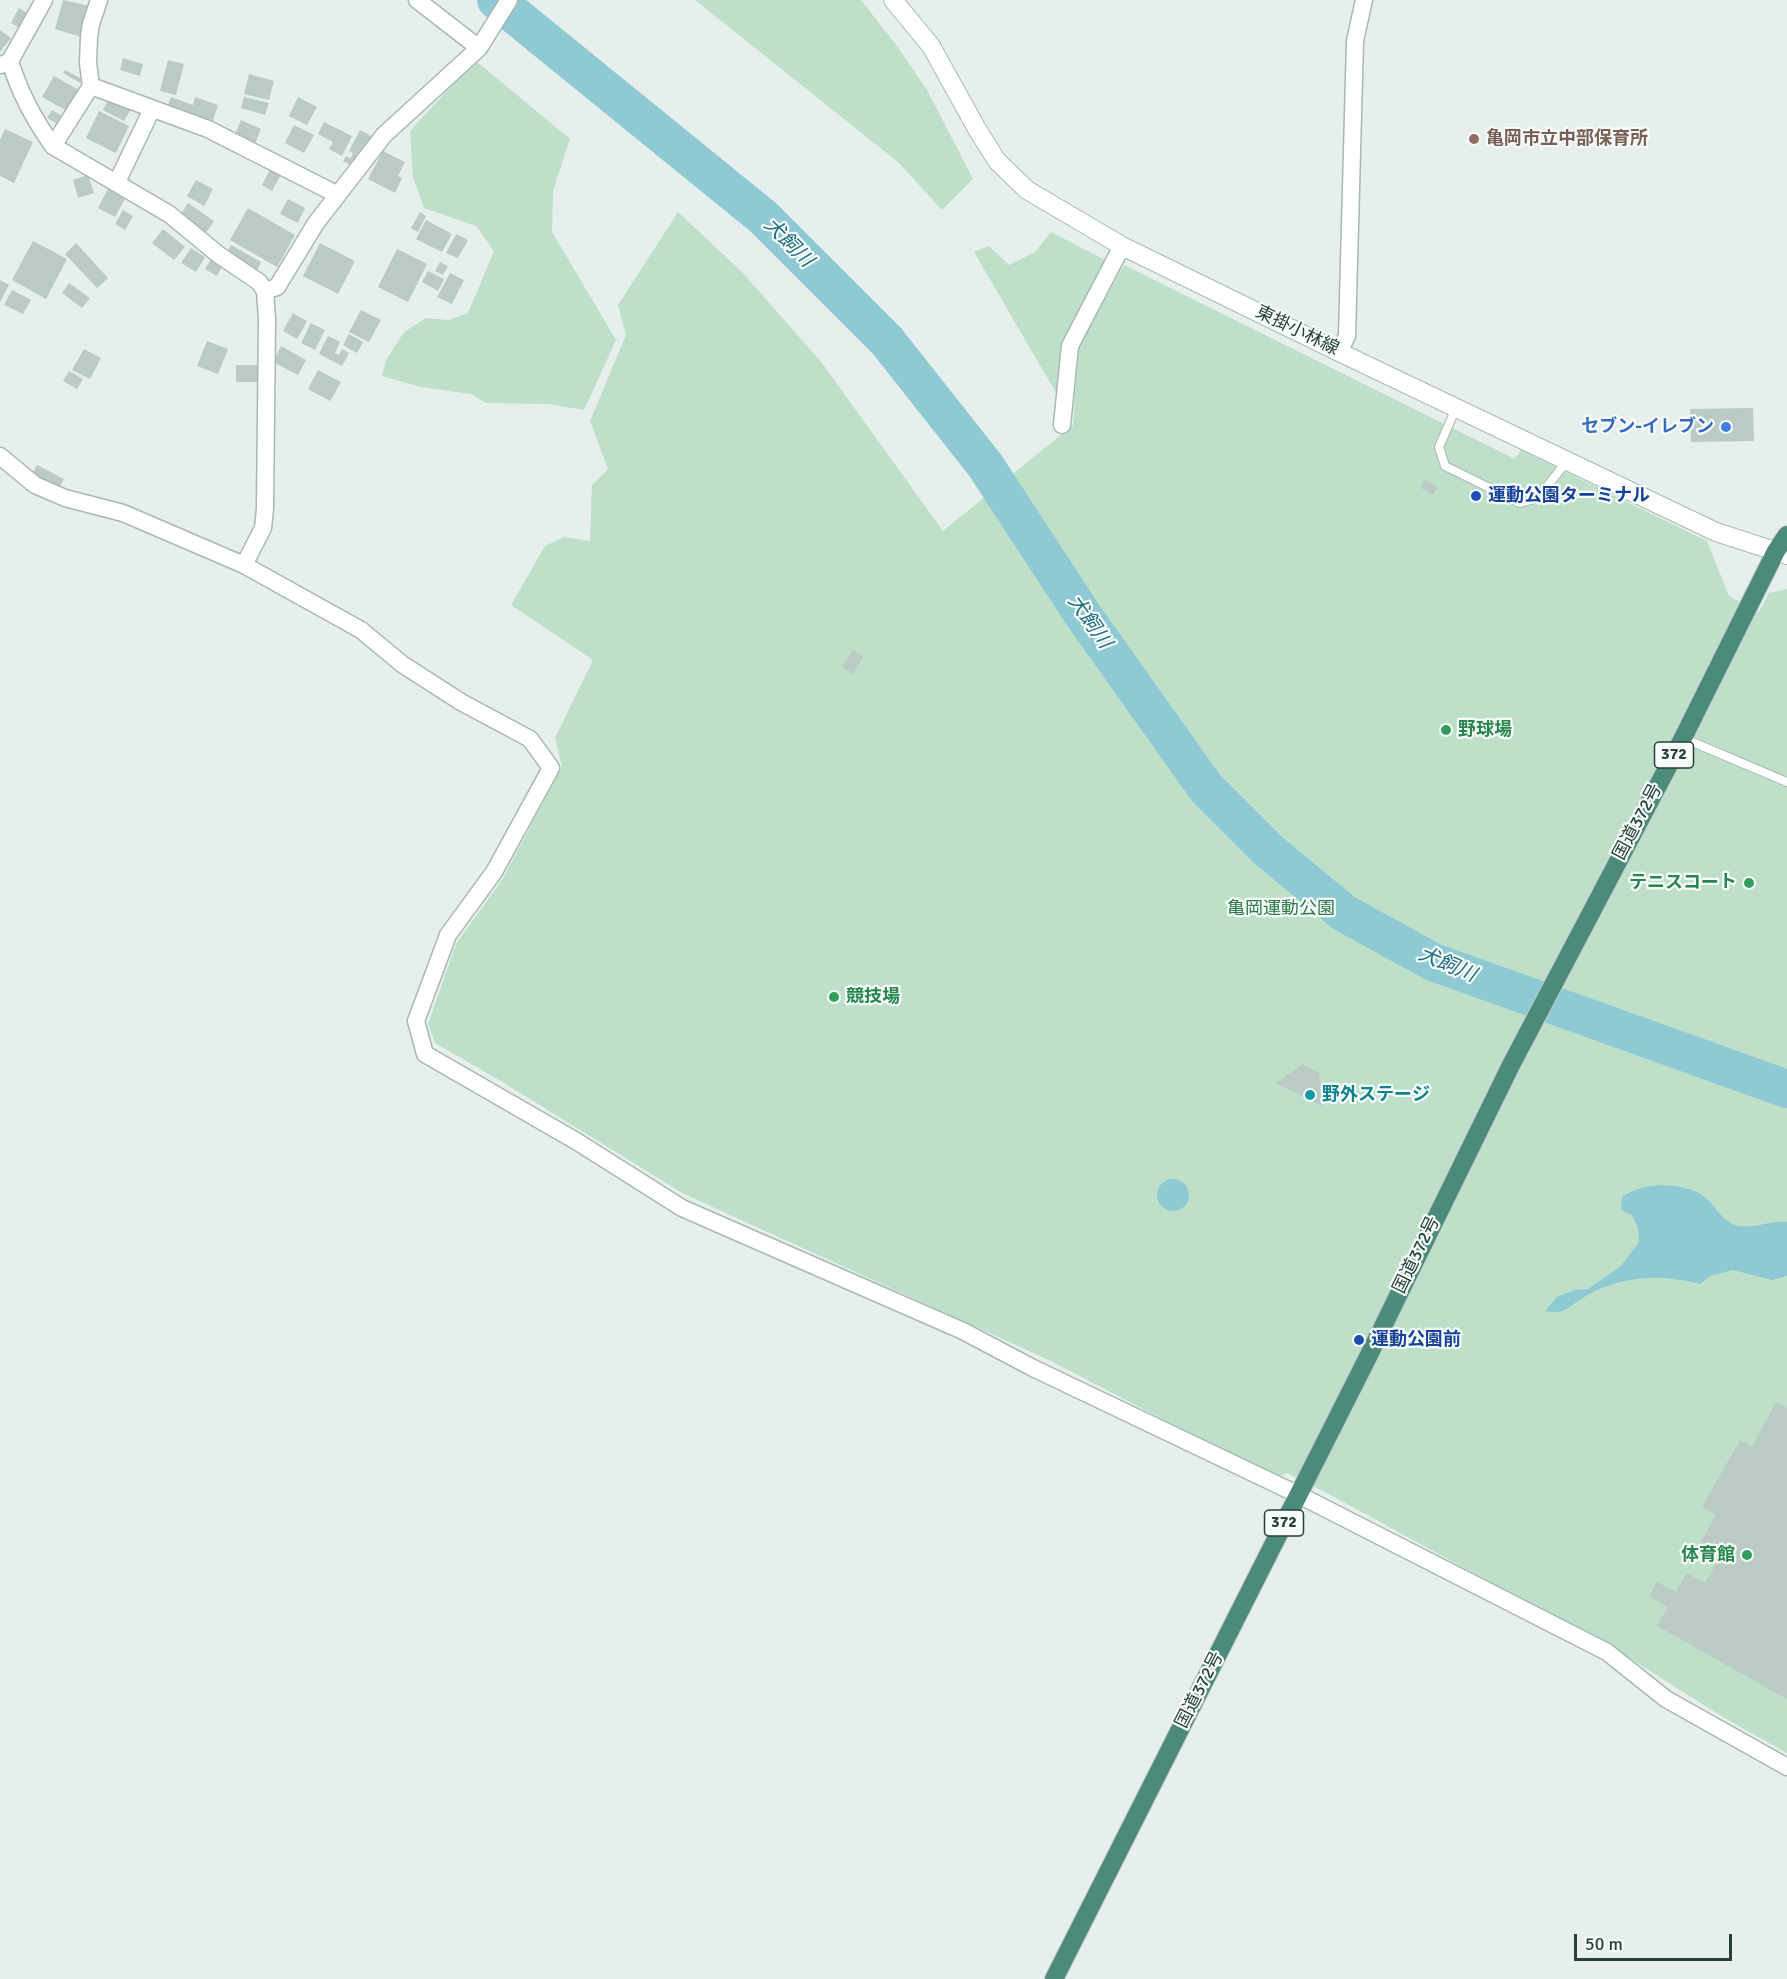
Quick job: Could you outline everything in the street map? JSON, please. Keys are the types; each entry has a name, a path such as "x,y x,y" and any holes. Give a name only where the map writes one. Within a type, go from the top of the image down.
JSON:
{"highway":[{"name":"国道372号","path":"1054,1979 1299,1495 1511,1065 1781,553 1787,535"}],"main road":[{"name":"東掛小林線","path":"892,0 931,46 997,160 1027,190 1122,246 1456,408 1716,532 1781,553"}],"street":[{"path":"44,0 5,63 15,76 42,131 53,146 169,214 219,255 259,282 265,291 267,319 265,509 263,528 244,565"},
{"path":"53,146 91,87 88,63 89,37 99,0"},
{"path":"417,0 484,41"},
{"path":"265,291 277,287 316,223 384,135 484,41 509,0"},
{"path":"1340,352 1347,336 1354,41 1364,0"},
{"path":"91,87 208,129 338,195"},
{"path":"117,182 152,109"},
{"path":"1062,425 1070,346 1122,246"},
{"path":"0,456 35,485 65,498 123,513 244,565 361,630 402,664 461,702 530,739 551,768 494,872 448,934 416,1021 425,1054 576,1142 682,1208 963,1331 1033,1368 1299,1495 1607,1652 1666,1699 1787,1767"}],"lane":[{"path":"1456,408 1439,447 1445,466 1520,503 1538,498 1567,461"},
{"path":"1683,738 1787,782"}],"green space":[{"path":"695,0 861,0 897,46 927,90 973,179 942,210 899,163"},
{"path":"475,60 570,139 553,191 552,232 616,340 584,410 548,404 486,403 471,394 421,387 382,376 386,360 404,332 426,318 448,320 468,313 494,251 476,226 424,208 413,177 410,131"},
{"name":"亀岡運動公園","path":"678,212 743,273 822,363 943,531 1073,425 1078,347 1124,265 1514,459 1521,450 1707,541 1729,596 1759,612 1769,593 1787,589 1787,1753 1709,1708 1612,1647 1325,1492 1287,1473 1275,1478 1051,1361 684,1194 435,1043 428,1024 456,944 502,880 562,767 555,738 593,660 511,605 545,546 564,537 590,541 592,485 608,469 590,421 626,335 618,305"},
{"path":"1051,232 1107,261 1059,398 974,252 989,246 1009,265 1035,252"}],"water":[{"path":"1173,1179 1184,1184 1189,1195 1184,1206 1173,1211 1162,1206 1157,1195 1162,1184"},
{"path":"1662,1185 1697,1192 1707,1199 1727,1221 1735,1225 1787,1222 1787,1276 1772,1280 1733,1270 1710,1276 1700,1284 1669,1278 1638,1279 1599,1289 1561,1311 1545,1311 1557,1297 1575,1290 1588,1289 1621,1266 1639,1242 1638,1228 1632,1215 1621,1210 1622,1197 1641,1188"}],"building":[{"path":"63,0 89,6 81,37 55,29"},
{"path":"19,8 31,15 23,30 11,23"},
{"path":"0,30 11,38 0,52"},
{"path":"123,58 143,64 140,76 120,70"},
{"path":"168,60 184,64 176,95 160,91"},
{"path":"65,70 84,80 82,84 63,73"},
{"path":"249,74 274,81 269,100 244,94"},
{"path":"54,76 79,90 67,111 42,97"},
{"path":"171,97 193,105 195,97 218,105 212,123 167,107"},
{"path":"244,97 269,103 265,115 241,108"},
{"path":"298,97 317,107 307,125 289,116"},
{"path":"109,98 131,109 124,121 103,110"},
{"path":"52,110 64,117 60,125 47,118"},
{"path":"99,111 129,126 116,153 86,138"},
{"path":"241,120 261,129 254,146 234,137"},
{"path":"324,122 352,136 342,156 329,149 333,142 318,134"},
{"path":"294,125 314,135 304,153 285,143"},
{"path":"5,129 33,142 14,183 0,176 0,140"},
{"path":"360,130 375,138 354,167 343,161 346,156 351,158 353,153 349,151"},
{"path":"383,151 405,162 398,176 402,178 395,193 368,179"},
{"path":"270,170 281,175 272,191 262,185"},
{"path":"88,175 94,193 78,198 73,180"},
{"path":"196,180 213,189 204,206 187,196"},
{"path":"108,189 125,199 115,217 98,208"},
{"path":"288,199 305,208 298,223 280,214"},
{"path":"188,203 214,221 205,234 179,217"},
{"path":"248,208 295,235 277,267 230,240"},
{"path":"123,210 133,216 125,230 115,224"},
{"path":"420,212 426,216 418,232 411,228"},
{"path":"426,220 452,234 442,252 416,239"},
{"path":"163,229 185,247 174,260 152,243"},
{"path":"456,234 468,240 458,258 446,253"},
{"path":"33,241 67,259 46,299 12,280"},
{"path":"76,243 108,278 97,288 65,254"},
{"path":"320,243 355,261 338,294 303,276"},
{"path":"231,245 261,262 256,273 225,255"},
{"path":"191,248 205,257 196,272 181,263"},
{"path":"397,249 427,264 408,302 378,287"},
{"path":"211,259 223,265 217,276 205,269"},
{"path":"440,262 448,266 443,275 435,271"},
{"path":"428,271 444,279 438,291 422,282"},
{"path":"450,273 464,280 452,304 437,297"},
{"path":"0,280 9,285 0,302"},
{"path":"69,283 90,298 82,308 62,293"},
{"path":"12,290 31,300 23,314 4,305"},
{"path":"361,310 381,320 369,342 349,332"},
{"path":"293,313 307,321 297,339 283,331"},
{"path":"311,323 325,330 315,350 301,343"},
{"path":"349,334 363,342 357,353 343,345"},
{"path":"328,336 340,342 335,353 339,355 342,349 349,353 342,366 319,354"},
{"path":"207,341 228,349 218,374 197,366"},
{"path":"281,346 306,360 298,375 273,362"},
{"path":"84,349 101,358 90,379 72,370"},
{"path":"236,365 257,365 257,382 236,382"},
{"path":"318,370 341,382 330,401 308,389"},
{"path":"69,371 83,379 77,389 63,381"},
{"path":"1753,408 1754,441 1691,442 1690,409"},
{"path":"37,465 64,479 59,489 32,475"},
{"path":"1424,480 1438,487 1433,495 1421,488"},
{"path":"853,650 863,657 853,674 842,667"},
{"name":"野外ステージ","path":"1303,1064 1319,1073 1322,1106 1276,1083"},
{"name":"体育館","path":"1776,1402 1787,1408 1787,1699 1657,1626 1668,1607 1649,1596 1657,1582 1676,1592 1687,1573 1705,1583 1718,1561 1697,1549 1716,1515 1702,1507 1740,1440 1752,1447"}],"waterway":[{"name":"犬飼川","path":"496,0 763,217 887,341 985,465 1083,615 1206,788 1268,850 1344,913 1433,962 1787,1089"}],"place":[{"name":"亀岡市立中部保育所","path":"1474,139"},
{"name":"セブン-イレブン","path":"1726,427"},
{"name":"運動公園ターミナル","path":"1476,496"},
{"name":"野球場","path":"1446,730"},
{"name":"テニスコート","path":"1749,883"},
{"name":"競技場","path":"834,997"},
{"name":"野外ステージ","path":"1310,1095"},
{"name":"運動公園前","path":"1359,1340"},
{"name":"体育館","path":"1747,1555"}]}
